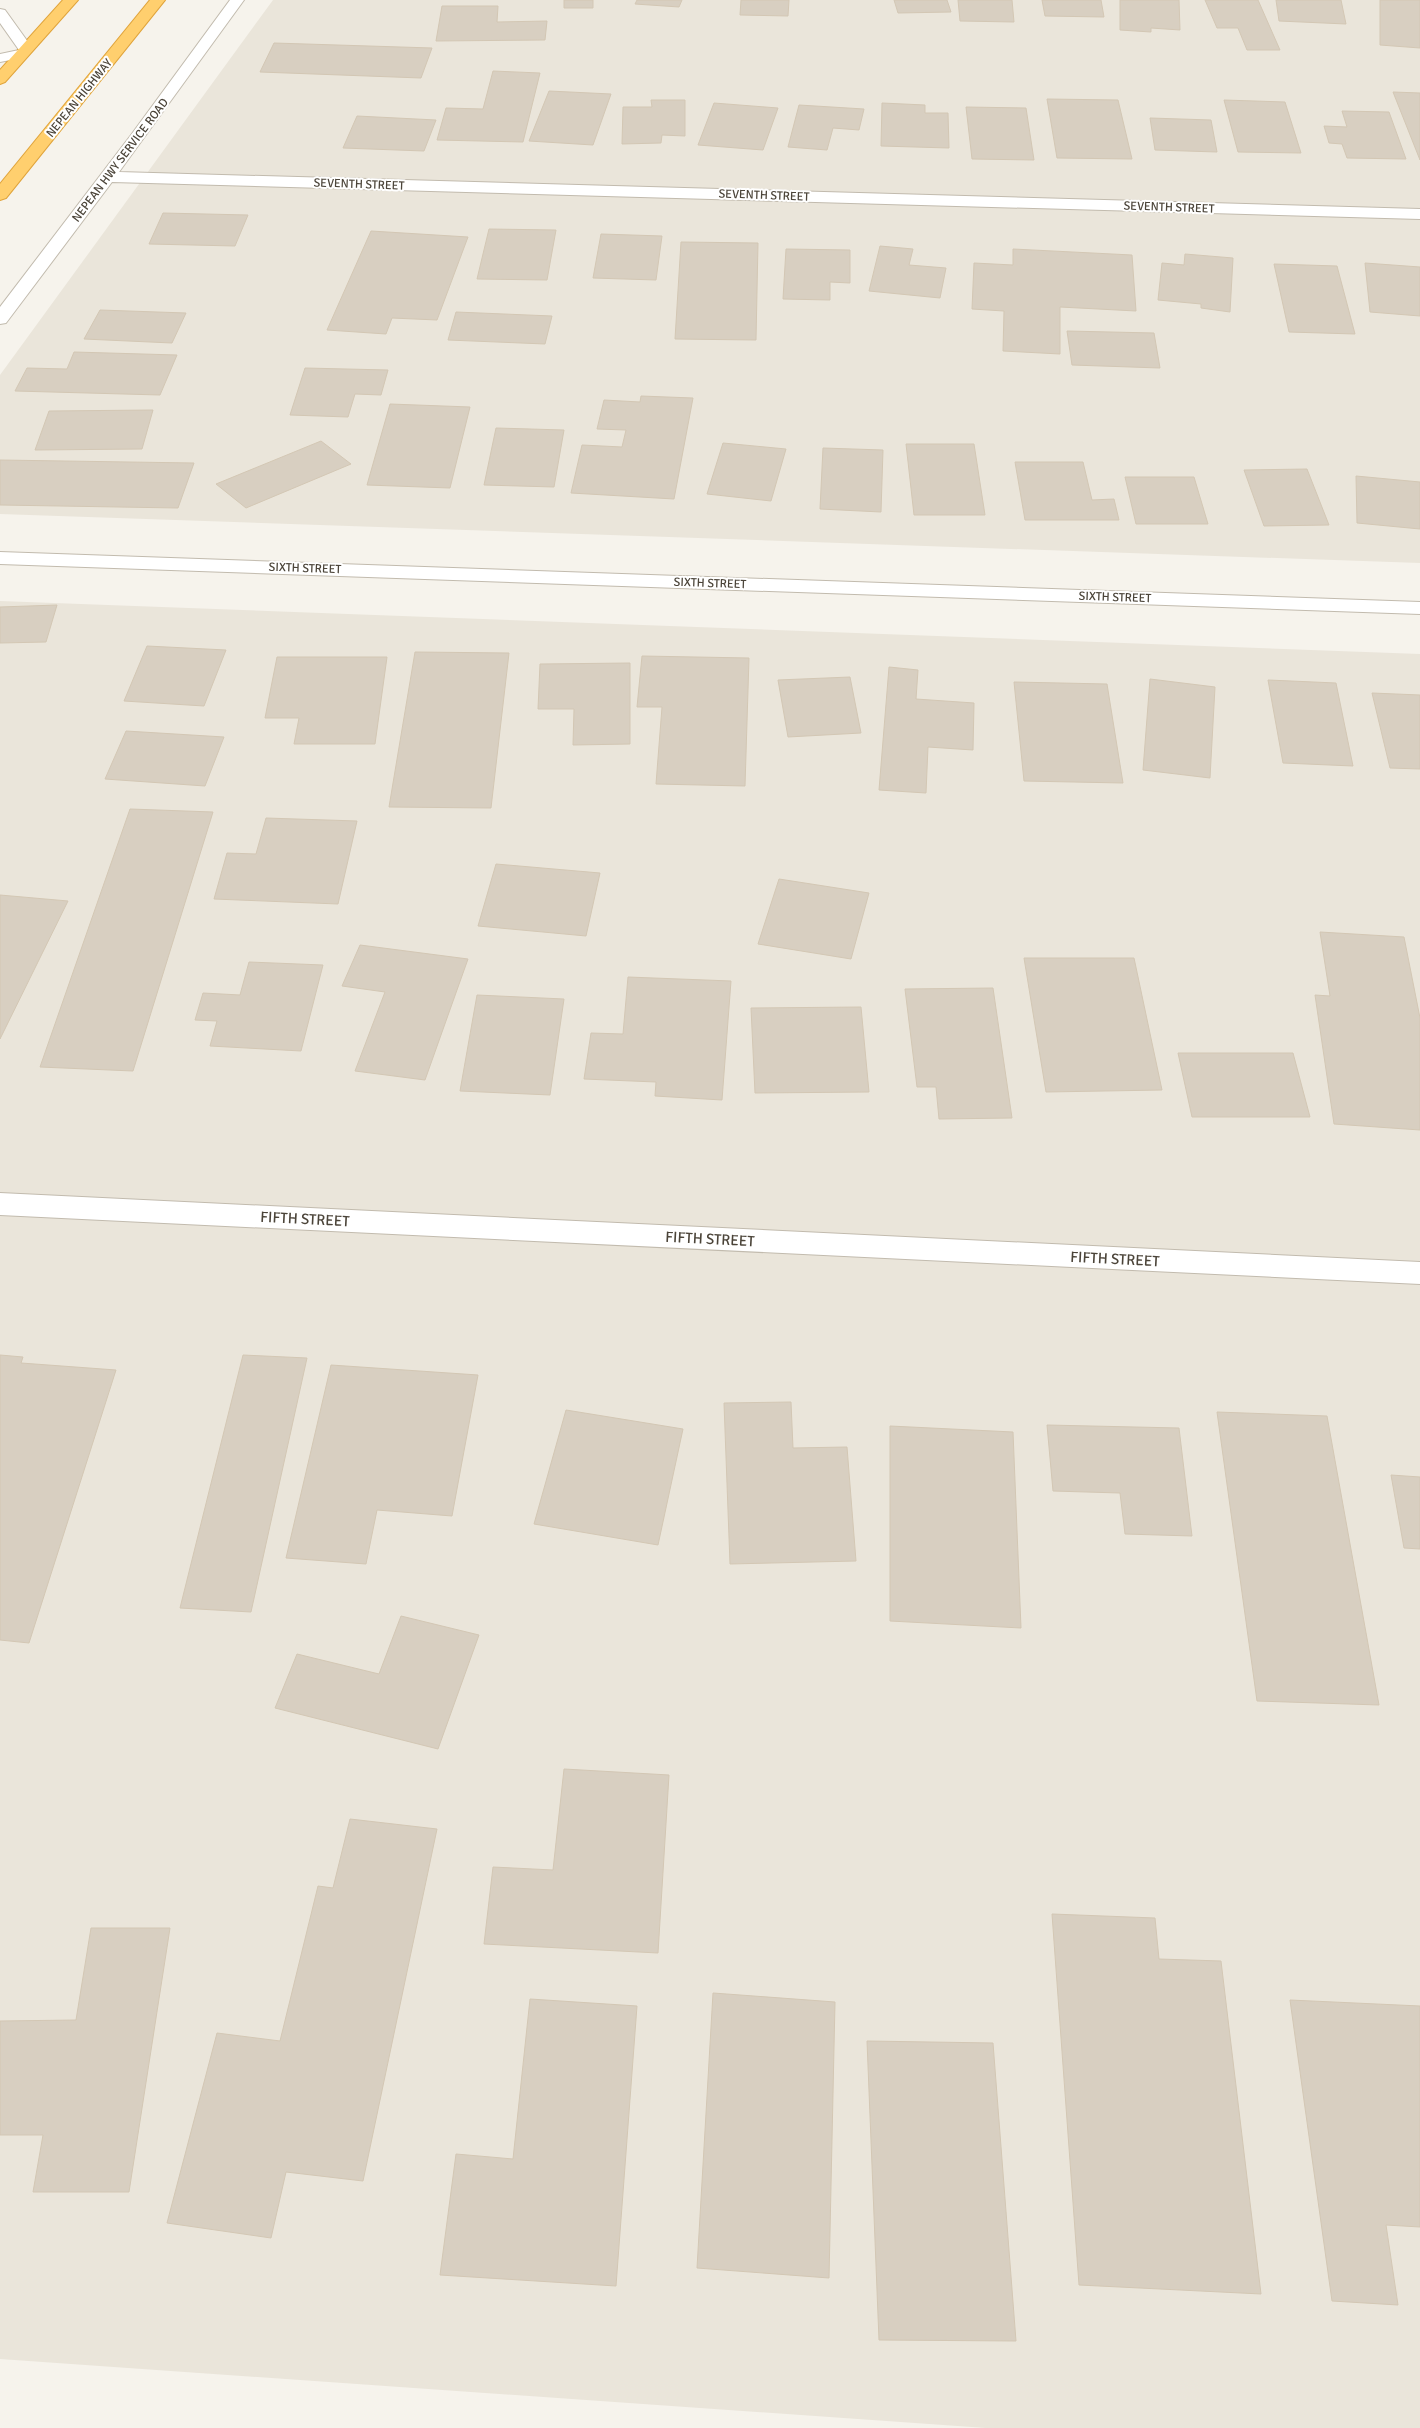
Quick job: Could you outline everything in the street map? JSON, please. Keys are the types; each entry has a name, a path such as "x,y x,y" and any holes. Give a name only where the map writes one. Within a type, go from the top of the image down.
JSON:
{"highway":[{"path":"0,79 71,0"},
{"name":"NEPEAN HIGHWAY","path":"0,195 158,0"}],"street":[{"name":"NEPEAN HWY SERVICE ROAD","path":"0,318 108,177 237,0"},
{"path":"0,13 24,52 0,58"},
{"name":"SEVENTH STREET","path":"108,177 1420,214"},
{"name":"SIXTH STREET","path":"0,558 1420,608"},
{"name":"FIFTH STREET","path":"0,1204 1420,1274"}],"shaded area":[{"path":"273,0 1420,0 1420,563 0,514 0,375"},
{"path":"0,601 1420,654 1420,2428 986,2428 0,2359"}],"building":[{"path":"564,0 593,0 593,8 564,8"},
{"path":"637,0 682,0 679,7 635,4"},
{"path":"741,0 789,0 788,16 740,15"},
{"path":"894,0 947,0 951,12 898,13"},
{"path":"958,0 1012,0 1014,22 960,21"},
{"path":"1042,0 1101,0 1104,17 1045,16"},
{"path":"1120,0 1179,0 1180,30 1151,28 1151,32 1120,30"},
{"path":"1205,0 1258,0 1280,50 1247,50 1238,28 1217,28"},
{"path":"1276,0 1341,0 1346,24 1279,21"},
{"path":"1380,0 1420,0 1420,48 1380,45"},
{"path":"442,6 498,6 497,22 547,21 545,40 436,41"},
{"path":"274,43 432,48 421,78 260,72"},
{"path":"493,71 540,73 523,142 437,140 446,108 483,109"},
{"path":"549,91 611,94 593,145 529,141"},
{"path":"1393,92 1420,93 1420,160"},
{"path":"1047,99 1118,100 1132,159 1057,158"},
{"path":"651,100 685,100 685,136 662,135 661,143 622,144 623,107 652,107"},
{"path":"1224,100 1285,102 1301,153 1238,152"},
{"path":"714,103 778,108 763,150 698,145"},
{"path":"882,103 925,105 925,113 948,113 949,148 881,146"},
{"path":"799,105 864,109 859,130 833,128 827,150 788,147"},
{"path":"966,107 1026,108 1034,160 972,159"},
{"path":"1342,111 1389,112 1406,159 1347,158 1342,144 1329,143 1324,126 1347,127"},
{"path":"357,116 436,120 424,151 343,148"},
{"path":"1150,118 1211,120 1217,152 1155,150"},
{"path":"163,213 248,215 235,246 149,244"},
{"path":"489,229 556,230 547,280 477,279"},
{"path":"371,231 468,237 437,320 392,318 386,334 327,330"},
{"path":"601,234 662,236 656,280 593,278"},
{"path":"681,242 758,243 756,340 675,339"},
{"path":"880,246 913,249 909,265 946,268 940,298 869,291"},
{"path":"786,249 850,250 850,283 830,282 830,300 783,299"},
{"path":"1013,249 1132,255 1136,311 1060,307 1060,354 1003,351 1004,311 972,309 974,263 1013,265"},
{"path":"1185,254 1233,258 1230,312 1201,308 1201,304 1158,300 1162,263 1184,265"},
{"path":"1365,263 1420,267 1420,316 1370,312"},
{"path":"1274,264 1337,266 1355,334 1289,332"},
{"path":"100,310 186,313 172,343 84,339"},
{"path":"456,312 552,316 545,344 448,340"},
{"path":"1067,331 1154,333 1160,368 1072,365"},
{"path":"74,352 177,355 160,395 15,391 27,368 67,369"},
{"path":"305,368 388,370 381,395 355,394 348,417 290,415"},
{"path":"641,396 693,398 674,499 571,493 582,445 622,447 626,430 597,429 604,400 640,402"},
{"path":"390,404 470,407 450,488 367,485"},
{"path":"153,410 142,449 35,450 49,411"},
{"path":"496,428 564,430 554,487 484,485"},
{"path":"321,441 351,464 246,508 216,484"},
{"path":"723,443 786,449 771,501 707,494"},
{"path":"906,444 974,444 985,515 914,515"},
{"path":"823,448 883,450 881,512 820,509"},
{"path":"0,460 194,463 178,508 0,505"},
{"path":"1015,462 1083,462 1092,500 1114,499 1119,520 1025,520"},
{"path":"1307,469 1329,525 1264,526 1244,470"},
{"path":"1356,476 1420,482 1420,529 1357,523"},
{"path":"1125,477 1194,477 1208,524 1136,524"},
{"path":"57,605 46,642 0,643 0,607"},
{"path":"147,646 226,650 204,706 124,701"},
{"path":"415,652 509,653 491,808 389,807"},
{"path":"642,656 749,658 745,786 656,784 662,707 637,707"},
{"path":"277,657 387,657 375,744 294,744 299,718 265,718"},
{"path":"630,663 630,744 573,745 574,709 538,709 540,664"},
{"path":"889,667 918,670 916,699 974,703 973,750 928,747 926,793 879,790"},
{"path":"850,677 861,733 788,737 778,680"},
{"path":"1150,679 1215,687 1210,778 1143,770"},
{"path":"1268,680 1336,683 1353,766 1283,763"},
{"path":"1014,682 1107,684 1123,783 1024,781"},
{"path":"1372,693 1420,695 1420,769 1390,768"},
{"path":"126,731 224,737 205,786 105,779"},
{"path":"130,809 213,812 133,1071 40,1067"},
{"path":"266,818 357,821 338,904 214,899 227,853 256,854"},
{"path":"496,864 600,873 586,936 478,926"},
{"path":"779,879 869,893 851,959 758,944"},
{"path":"0,895 68,901 0,1039"},
{"path":"1320,932 1404,937 1420,1018 1420,1130 1334,1124 1315,995 1330,996"},
{"path":"360,945 468,959 425,1080 355,1071 385,992 342,986"},
{"path":"1024,958 1134,958 1162,1090 1046,1092"},
{"path":"249,962 323,965 301,1051 210,1046 217,1021 195,1020 203,993 240,995"},
{"path":"628,977 731,981 722,1100 655,1096 656,1082 584,1079 591,1033 623,1034"},
{"path":"993,988 1012,1118 939,1119 936,1087 917,1087 905,989"},
{"path":"477,995 564,999 550,1095 460,1091"},
{"path":"861,1007 869,1092 755,1093 751,1008"},
{"path":"1178,1053 1293,1053 1310,1117 1192,1117"},
{"path":"0,1355 23,1357 21,1363 116,1370 29,1643 0,1640"},
{"path":"243,1355 307,1358 251,1612 180,1608"},
{"path":"331,1365 478,1375 452,1516 377,1510 366,1564 286,1558"},
{"path":"791,1402 793,1448 847,1447 856,1561 730,1564 724,1403"},
{"path":"566,1410 683,1429 658,1545 534,1524"},
{"path":"1217,1412 1327,1416 1379,1705 1257,1701"},
{"path":"1047,1425 1179,1428 1192,1536 1125,1534 1120,1493 1053,1491"},
{"path":"890,1426 1013,1432 1021,1628 890,1621"},
{"path":"1391,1475 1420,1477 1420,1549 1404,1548"},
{"path":"401,1616 479,1635 438,1749 275,1708 297,1654 379,1674"},
{"path":"564,1769 669,1775 658,1953 484,1944 493,1867 553,1870"},
{"path":"350,1819 437,1829 363,2181 286,2172 271,2238 167,2223 217,2033 280,2041 318,1886 333,1888"},
{"path":"1052,1914 1155,1918 1159,1959 1221,1961 1261,2294 1079,2285"},
{"path":"91,1928 170,1928 129,2192 33,2192 43,2135 0,2135 0,2021 76,2020"},
{"path":"713,1993 835,2002 829,2278 697,2268"},
{"path":"530,1999 637,2006 616,2286 440,2275 456,2154 513,2159"},
{"path":"1290,2000 1420,2006 1420,2227 1386,2225 1398,2305 1332,2301"},
{"path":"867,2041 993,2043 1016,2341 879,2340"}]}
